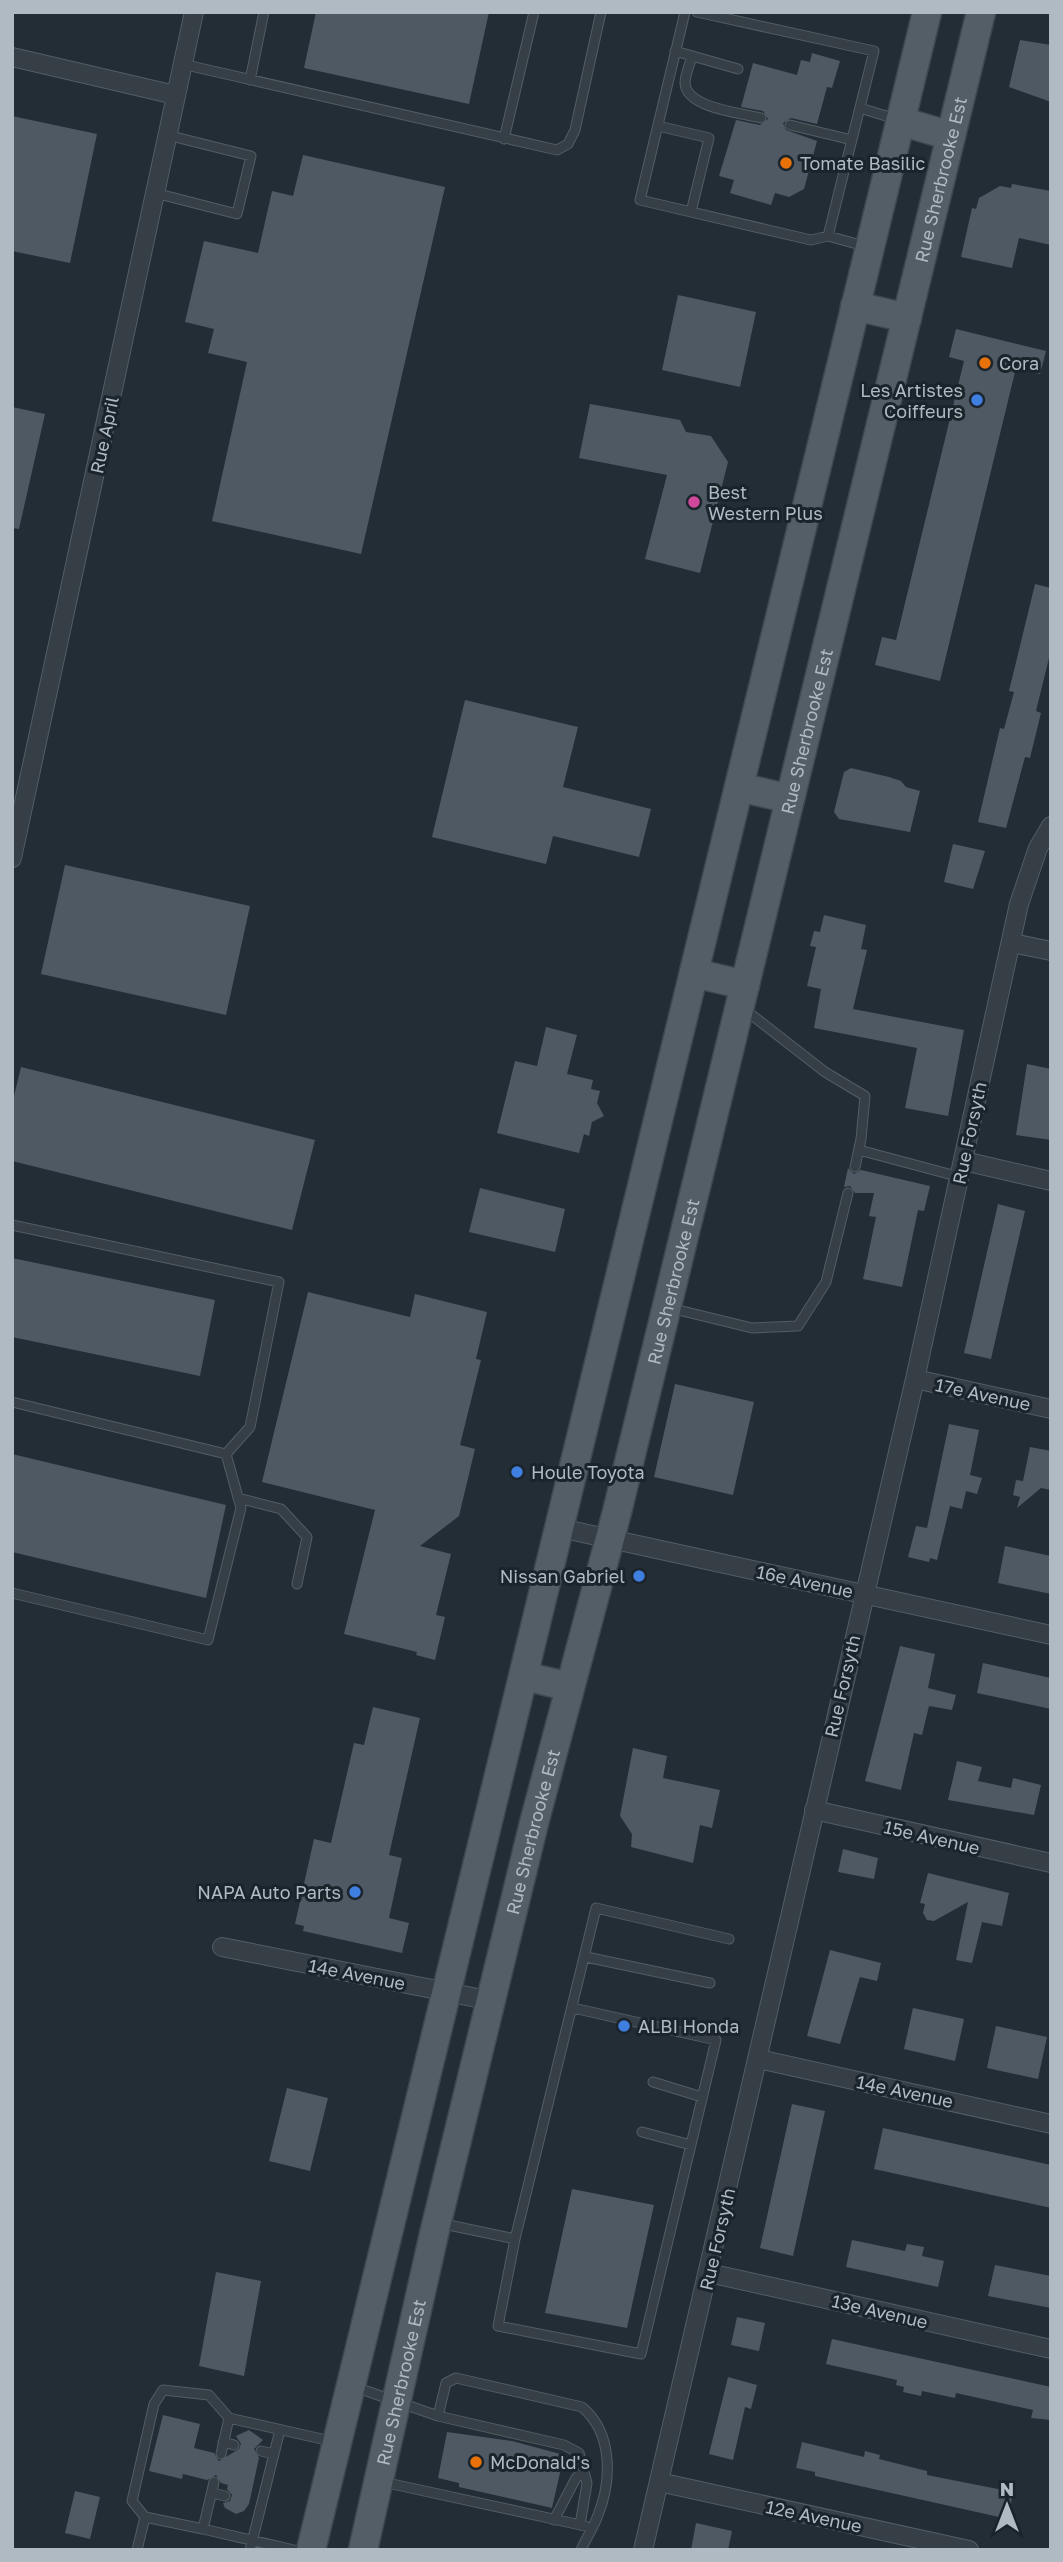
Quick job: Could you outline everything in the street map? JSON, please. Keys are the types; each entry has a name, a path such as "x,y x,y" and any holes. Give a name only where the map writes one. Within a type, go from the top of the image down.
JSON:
{"main road":[{"path":"311,2550 927,12"},
{"name":"Rue Sherbrooke Est","path":"363,2550 436,2228 534,1823 610,1539 981,12"},
{"path":"900,121 951,136"},
{"path":"855,306 907,318"},
{"path":"739,787 790,799"},
{"path":"694,973 742,995"},
{"path":"524,1676 570,1687"},
{"path":"491,1812 534,1823"},
{"path":"390,2223 436,2228"}],"street":[{"name":"Rue April","path":"12,858 39,744 194,12"},
{"path":"12,57 175,95"},
{"name":"Rue Forsyth","path":"643,2550 915,1379 1026,878 1038,848 1051,826"},
{"path":"1013,943 1051,951"},
{"path":"962,1169 1051,1181"},
{"name":"17e Avenue","path":"915,1379 1051,1409"},
{"name":"16e Avenue","path":"560,1528 1051,1635"},
{"name":"15e Avenue","path":"814,1810 1051,1863"},
{"name":"14e Avenue","path":"222,1947 492,2001"},
{"name":"14e Avenue","path":"759,2059 1051,2124"},
{"name":"13e Avenue","path":"709,2273 1051,2349"},
{"name":"12e Avenue","path":"659,2482 969,2550"}],"lane":[{"path":"250,80 264,12"},
{"path":"504,139 534,12"},
{"path":"182,64 557,150 568,144 575,130 601,12"},
{"path":"684,12 640,200 811,240 828,236 870,248"},
{"path":"697,12 874,51 828,236"},
{"path":"675,51 738,68"},
{"path":"692,56 685,83 690,96 702,104 761,118"},
{"path":"860,108 900,121"},
{"path":"790,125 852,140"},
{"path":"658,126 709,138 691,212"},
{"path":"155,193 237,214 251,156 167,135"},
{"path":"742,995 825,1072 865,1096 855,1167"},
{"path":"859,1150 962,1169"},
{"path":"666,1307 752,1328 798,1326 826,1282 848,1193"},
{"path":"12,1225 279,1282 250,1427 226,1454"},
{"path":"12,1402 226,1454"},
{"path":"12,1593 208,1640 241,1508 226,1454"},
{"path":"238,1498 281,1509 307,1537 297,1584"},
{"path":"573,2008 716,2040 641,2354 498,2326 515,2239 596,1908 729,1939"},
{"path":"586,1957 710,1983"},
{"path":"653,2082 702,2097"},
{"path":"642,2132 691,2145"},
{"path":"436,2228 515,2239"},
{"path":"378,2481 585,2526 598,2518 610,2472 594,2418 582,2407 456,2378 446,2382 438,2416"},
{"path":"350,2385 438,2416 564,2445 579,2453 587,2483 581,2550"},
{"path":"294,2550 252,2545 203,2529 145,2517 132,2501 154,2404 163,2390 209,2395 229,2418 336,2443"},
{"path":"220,2454 229,2418"},
{"path":"252,2545 279,2430"},
{"path":"223,2442 234,2445"},
{"path":"261,2451 274,2454"},
{"path":"554,2520 576,2478 584,2471"},
{"path":"255,2477 267,2480"},
{"path":"203,2529 214,2482"},
{"path":"212,2493 225,2496"},
{"path":"250,2501 262,2503"},
{"path":"137,2550 145,2517"}],"building":[{"path":"316,12 489,12 469,104 304,68"},
{"path":"1020,40 1051,45 1051,102 1009,87"},
{"path":"812,53 840,61 832,88 827,87 817,124 791,118 783,123 786,130 817,141 804,189 789,197 775,193 771,205 730,193 734,180 719,176 736,120 760,125 768,119 763,111 741,107 753,63 797,75 801,60 810,62"},
{"path":"12,116 97,134 70,263 12,251"},
{"path":"303,155 445,187 361,554 212,521 247,362 208,353 214,329 185,322 204,241 258,253 272,191 293,196"},
{"path":"1012,184 1051,191 1051,245 1019,238 1012,268 961,257 972,208 976,209 979,198 1000,186 1011,188"},
{"path":"678,295 756,312 740,387 662,370"},
{"path":"956,329 1046,351 1040,374 1016,368 940,681 875,665 882,637 896,640 964,361 949,357"},
{"path":"590,404 680,420 686,432 711,436 728,462 700,573 645,559 667,475 579,458"},
{"path":"12,407 45,414 19,529 12,528"},
{"path":"1035,584 1051,588 1051,650 1036,711 1041,713 1030,758 1025,757 1006,828 978,822 1000,728 1004,729 1014,692 1009,691"},
{"path":"465,700 578,727 563,787 651,809 639,857 553,836 546,864 432,837"},
{"path":"851,768 901,781 906,787 920,791 910,832 839,819 834,812 844,772"},
{"path":"953,844 985,851 973,889 944,882"},
{"path":"65,865 250,906 226,1015 41,974"},
{"path":"824,915 866,925 861,949 867,950 853,1009 964,1030 948,1116 905,1108 917,1048 814,1028 821,989 807,986 816,947 810,946 814,931 820,932"},
{"path":"546,1027 577,1035 567,1074 593,1080 591,1089 600,1091 597,1103 604,1116 592,1122 589,1136 584,1134 579,1153 497,1133 515,1061 537,1066"},
{"path":"1027,1064 1051,1069 1051,1140 1016,1135"},
{"path":"21,1067 315,1140 292,1230 12,1161 12,1104"},
{"path":"848,1168 854,1174 861,1170 930,1186 924,1211 918,1210 902,1287 863,1279 876,1217 869,1216 874,1193 855,1193 850,1186 844,1187"},
{"path":"480,1188 565,1209 555,1252 469,1232"},
{"path":"998,1204 1025,1211 991,1359 964,1353"},
{"path":"12,1258 215,1300 200,1376 12,1337"},
{"path":"308,1292 410,1317 415,1294 487,1312 476,1359 481,1360 460,1445 475,1449 459,1516 420,1546 451,1554 436,1615 445,1617 435,1660 416,1655 417,1652 344,1634 375,1510 262,1482"},
{"path":"675,1384 754,1402 733,1495 654,1477"},
{"path":"949,1424 979,1430 970,1475 982,1478 977,1494 966,1491 962,1509 950,1506 937,1560 930,1558 929,1562 908,1557 916,1526 927,1528"},
{"path":"1030,1447 1051,1451 1051,1490 1041,1488 1017,1508 1020,1497 1013,1495 1016,1480 1023,1481"},
{"path":"12,1454 226,1505 206,1598 12,1552"},
{"path":"1005,1546 1051,1556 1051,1594 998,1583"},
{"path":"900,1646 935,1654 928,1688 956,1695 952,1710 929,1706 922,1735 914,1733 901,1790 865,1781"},
{"path":"983,1663 1051,1678 1051,1709 977,1693"},
{"path":"373,1707 420,1718 389,1855 402,1858 389,1918 409,1923 402,1953 303,1931 304,1926 295,1924 314,1839 331,1843 354,1743 364,1745"},
{"path":"633,1748 667,1756 663,1778 720,1790 712,1828 700,1825 693,1863 631,1847 632,1834 620,1816"},
{"path":"957,1761 982,1767 978,1781 1011,1788 1013,1778 1041,1785 1034,1815 948,1800"},
{"path":"843,1849 878,1858 874,1879 838,1872"},
{"path":"928,1873 1009,1893 1002,1926 982,1922 972,1963 956,1960 968,1902 934,1921 927,1920 923,1913 925,1904 920,1903"},
{"path":"830,1950 881,1963 877,1981 860,1977 840,2044 807,2036"},
{"path":"913,2008 964,2019 955,2061 904,2049"},
{"path":"996,2026 1047,2037 1038,2079 987,2068"},
{"path":"287,2088 328,2098 310,2171 269,2161"},
{"path":"792,2104 825,2111 793,2256 760,2248"},
{"path":"883,2128 1051,2165 1051,2208 874,2169"},
{"path":"572,2189 654,2205 627,2328 545,2313"},
{"path":"852,2240 905,2251 907,2244 924,2247 922,2256 944,2261 938,2287 846,2267"},
{"path":"995,2265 1051,2276 1051,2308 988,2296"},
{"path":"216,2272 261,2281 244,2376 199,2366"},
{"path":"737,2317 765,2323 759,2351 731,2345"},
{"path":"832,2339 1051,2387 1051,2420 1031,2418 1033,2410 956,2393 955,2398 922,2391 921,2396 903,2392 904,2387 896,2385 897,2380 826,2364"},
{"path":"728,2377 757,2385 751,2409 745,2407 733,2460 709,2454"},
{"path":"163,2415 200,2424 194,2448 214,2453 219,2461 239,2449 241,2444 236,2436 249,2430 263,2440 254,2449 259,2458 249,2504 244,2511 236,2514 225,2508 223,2503 230,2501 232,2495 227,2489 228,2485 221,2483 216,2475 207,2480 183,2474 182,2479 149,2471"},
{"path":"447,2432 512,2441 564,2455 552,2508 459,2487 459,2483 438,2478"},
{"path":"802,2442 864,2457 865,2451 880,2455 879,2459 927,2471 927,2475 1013,2492 1008,2519 815,2476 815,2472 796,2468"},
{"path":"75,2491 100,2497 90,2539 65,2533"},
{"path":"696,2523 732,2531 728,2550 691,2550"}],"place":[{"name":"Tomate Basilic","path":"786,163"},
{"name":"Cora","path":"985,363"},
{"name":"Les Artistes Coiffeurs","path":"977,400"},
{"name":"Best Western Plus","path":"694,502"},
{"name":"Houle Toyota","path":"517,1472"},
{"name":"Nissan Gabriel","path":"639,1576"},
{"name":"NAPA Auto Parts","path":"355,1892"},
{"name":"ALBI Honda","path":"624,2026"},
{"name":"McDonald's","path":"476,2462"}]}
